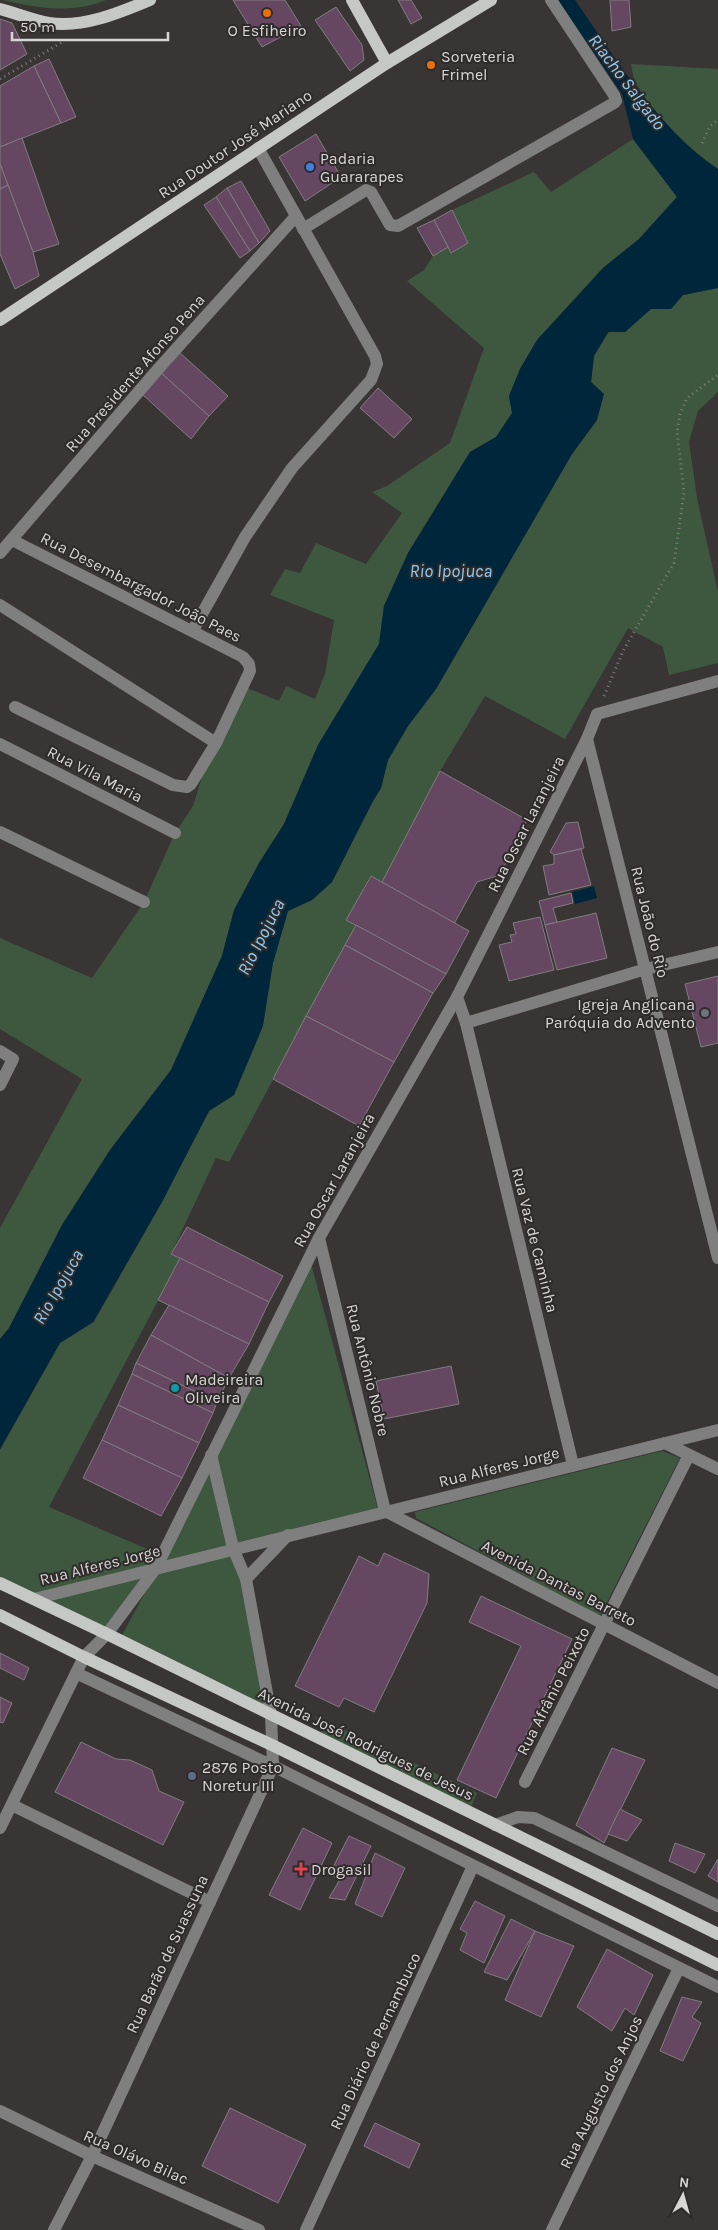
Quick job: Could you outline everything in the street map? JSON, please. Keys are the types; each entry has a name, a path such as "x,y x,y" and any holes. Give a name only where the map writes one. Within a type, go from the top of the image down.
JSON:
{"main road":[{"path":"0,9 49,23 66,23 107,17 150,0"},
{"path":"352,0 387,63"},
{"name":"Rua Doutor José Mariano","path":"0,320 387,63 491,0"},
{"name":"Avenida José Rodrigues de Jesus","path":"0,1583 718,1934"},
{"path":"0,1615 84,1658 272,1745 718,1965"}],"street":[{"path":"303,229 366,190 371,192 390,225 398,226 614,103 616,101 614,95 551,0"},
{"path":"193,630 245,537 292,468 371,380 375,372 375,356 258,148"},
{"name":"Rua Presidente Afonso Pena","path":"0,553 159,368 296,216"},
{"name":"Rua Desembargador João Paes","path":"12,540 244,657 249,664 250,671 216,743 191,784 181,787 173,785 15,708"},
{"path":"0,605 216,743"},
{"path":"597,714 718,681"},
{"name":"Rua Oscar Laranjeira","path":"0,1828 84,1658 107,1634 156,1568 210,1455 319,1238 457,997 587,740 597,714"},
{"name":"Rua João do Rio","path":"587,740 718,1258"},
{"name":"Rua Vila Maria","path":"0,744 175,832"},
{"path":"0,832 144,902"},
{"path":"466,1023 646,969 718,952"},
{"name":"Rua Vaz de Caminha","path":"457,997 466,1023 573,1465"},
{"path":"0,1051 13,1059 0,1085"},
{"name":"Rua Antônio Nobre","path":"319,1238 386,1511"},
{"name":"Rua Alferes Jorge","path":"34,1599 233,1548 718,1430"},
{"path":"665,1443 718,1469"},
{"path":"210,1455 233,1548 246,1579 272,1716 273,1766"},
{"name":"Rua Afrânio Peixoto","path":"526,1782 689,1455"},
{"name":"Avenida Dantas Barreto","path":"386,1511 718,1683"},
{"path":"246,1579 288,1535"},
{"path":"76,1673 273,1766 718,1987"},
{"name":"Rua Barão de Suassuna","path":"54,2230 92,2156 273,1766"},
{"path":"12,1805 210,1902"},
{"path":"495,1825 518,1817 534,1818 718,1906"},
{"name":"Rua Diário de Pernambuco","path":"306,2230 473,1866"},
{"name":"Rua Augusto dos Anjos","path":"552,2230 679,1968"},
{"name":"Rua Olávo Bilac","path":"0,2110 92,2156 259,2230"}],"path":[{"path":"0,79 65,41"},
{"path":"702,144 710,126 718,120"},
{"path":"597,714 622,651 674,563 684,492 677,432 680,414 688,398 718,375"}],"green space":[{"path":"3,0 106,0 81,7 55,8"},
{"path":"631,64 718,69 718,169 672,130 651,105 634,78"},
{"path":"633,139 677,197 639,239 603,268 537,340 520,369 509,396 512,413 496,437 470,452 408,553 384,606 379,644 318,745 284,824 259,863 234,910 222,956 171,1070 110,1150 62,1225 9,1328 0,1339 0,1228 82,1079 0,1029 0,938 92,978 144,902 175,833 193,806 202,777 247,688 279,701 286,686 315,699 325,674 334,620 270,595 285,569 300,573 316,543 366,564 402,513 372,492 387,486 450,443 484,348 407,281 424,270 433,256 448,247 451,253 468,243 452,210 534,172 551,192"},
{"path":"718,288 718,392 698,411 689,442 697,498 718,592 718,663 669,675 663,647 628,628 565,739 485,696 440,771 382,882 370,876 346,920 356,925 229,1162 216,1158 171,1254 180,1259 49,1507 159,1554 154,1565 33,1596 0,1580 0,1450 60,1343 94,1322 162,1202 209,1111 234,1095 288,911 312,900 332,882 381,788 388,760 408,726 436,689 572,454 597,420 591,382 594,356 609,332 625,332 651,309 671,309 683,295"},
{"path":"310,1260 378,1509 235,1544 214,1455"},
{"path":"662,1451 680,1458 600,1616 416,1518 415,1512"},
{"path":"210,1460 231,1547 160,1564"},
{"path":"232,1551 243,1580 268,1711 121,1637 158,1569"},
{"path":"152,1570 106,1631 39,1598"},
{"path":"315,1716 477,1793 471,1807 322,1734"}],"water":[{"name":"Rio Ipojuca","path":"558,0 575,0 622,68 658,114 697,154 718,169 718,288 683,295 671,309 651,309 625,332 608,332 594,356 591,382 604,394 597,420 572,454 436,689 408,726 388,760 381,788 332,882 312,900 288,911 273,963 263,1026 234,1095 209,1111 162,1202 93,1322 60,1343 0,1449 0,1339 9,1328 62,1225 110,1150 171,1070 222,956 234,910 259,863 284,824 318,745 379,644 384,606 408,553 470,452 496,437 512,413 509,396 520,369 537,340 603,268 639,239 677,197 633,139 622,94"},
{"path":"594,886 597,898 575,904 572,892"}],"building":[{"name":"O Esfiheiro","path":"233,0 285,0 301,26 262,47"},
{"path":"398,0 411,0 422,18 411,24"},
{"path":"610,0 629,0 631,27 612,31"},
{"path":"336,7 362,45 364,60 350,71 315,20"},
{"path":"0,19 12,23 27,54 0,70"},
{"path":"49,59 76,117 61,123 34,66"},
{"path":"34,66 61,123 0,147 0,86"},
{"name":"Padaria Guararapes","path":"316,134 341,177 305,201 279,157"},
{"path":"22,138 59,244 33,252 0,164 0,147"},
{"path":"0,164 8,185 0,189"},
{"path":"241,181 270,231 259,243 227,188"},
{"path":"8,185 33,252 39,276 15,289 0,254 0,189"},
{"path":"227,188 259,243 250,251 216,197"},
{"path":"216,197 250,251 240,258 204,205"},
{"path":"452,210 468,243 451,253 434,220"},
{"path":"434,220 448,247 433,256 417,228"},
{"path":"179,352 228,396 209,416 160,372"},
{"path":"160,372 209,416 191,439 142,394"},
{"path":"378,388 412,419 394,438 360,408"},
{"path":"440,771 527,820 500,875 477,882 454,924 382,882"},
{"path":"578,822 584,848 554,855 550,852 566,823"},
{"path":"581,849 591,885 549,895 543,866 554,864 554,855"},
{"path":"371,876 469,931 446,974 346,920"},
{"path":"571,893 573,903 553,908 557,922 545,925 539,901"},
{"path":"596,913 607,958 557,970 545,925"},
{"path":"540,917 554,970 509,981 499,945 512,942 510,935 516,934 513,923"},
{"path":"356,925 446,974 433,993 345,945"},
{"path":"345,945 433,993 394,1062 306,1016"},
{"name":"Igreja Anglicana Paróquia do Advento","path":"718,976 718,1043 701,1047 685,984"},
{"path":"306,1016 394,1062 359,1126 273,1079"},
{"path":"187,1227 283,1276 269,1302 171,1254"},
{"path":"180,1258 269,1302 249,1344 158,1300"},
{"path":"169,1305 249,1344 229,1378 151,1335"},
{"path":"151,1335 229,1378 217,1402 136,1363"},
{"name":"Madeireira Oliveira","path":"136,1363 217,1402 213,1413 132,1374"},
{"path":"451,1366 459,1404 384,1419 376,1381"},
{"path":"132,1374 213,1413 199,1443 118,1405"},
{"path":"118,1405 199,1443 182,1478 102,1440"},
{"path":"102,1440 182,1478 161,1516 83,1478"},
{"path":"384,1553 429,1574 427,1603 374,1712 344,1698 339,1707 295,1686 359,1556 378,1566"},
{"path":"481,1596 572,1639 496,1798 457,1780 521,1646 469,1622"},
{"path":"0,1653 29,1668 24,1680 0,1668"},
{"path":"0,1697 12,1703 3,1723 0,1722"},
{"path":"81,1742 116,1759 130,1760 152,1770 159,1791 184,1802 163,1845 55,1792"},
{"path":"612,1748 645,1760 604,1843 576,1825"},
{"path":"620,1809 642,1820 627,1841 608,1834"},
{"name":"Drogasil","path":"303,1828 332,1843 300,1910 269,1895"},
{"path":"349,1836 371,1846 345,1900 329,1898 339,1881 330,1873"},
{"path":"675,1843 705,1854 695,1873 669,1861"},
{"path":"375,1853 405,1868 382,1917 355,1904"},
{"path":"718,1859 718,1882 708,1876"},
{"path":"475,1901 505,1916 484,1963 460,1950 467,1933 460,1929"},
{"path":"511,1919 535,1931 507,1980 484,1972"},
{"path":"535,1931 574,1946 541,2017 505,2000"},
{"path":"607,1949 653,1975 634,2015 625,2008 612,2031 577,2007"},
{"path":"682,1997 702,2002 692,2017 701,2023 683,2061 660,2051"},
{"path":"230,2108 306,2145 278,2203 202,2166"},
{"path":"375,2123 420,2144 409,2168 364,2146"}],"place":[{"name":"O Esfiheiro","path":"267,13"},
{"name":"Sorveteria Frimel","path":"431,65"},
{"name":"Padaria Guararapes","path":"310,167"},
{"name":"Igreja Anglicana Paróquia do Advento","path":"705,1013"},
{"name":"Madeireira Oliveira","path":"175,1388"},
{"name":"2876 Posto Noretur III","path":"192,1776"},
{"name":"Drogasil","path":"301,1869"}],"water label":[{"name":"Riacho Salgado","path":"627,82"}]}
